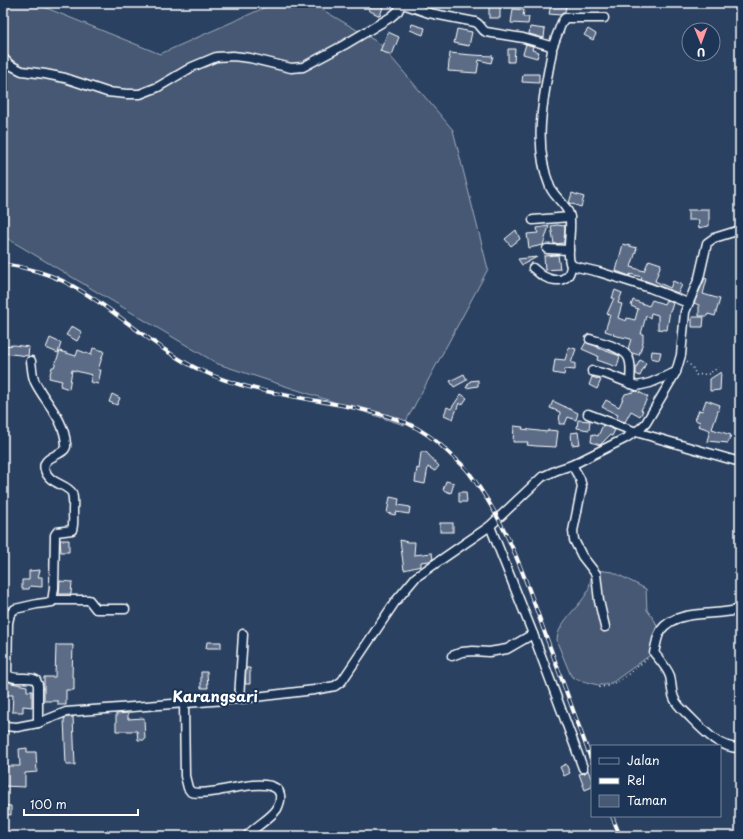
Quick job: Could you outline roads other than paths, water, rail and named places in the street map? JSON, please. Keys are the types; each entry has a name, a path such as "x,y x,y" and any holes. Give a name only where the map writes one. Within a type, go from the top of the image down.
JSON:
{"street":[{"path":"3,58 10,65 22,71 65,78 108,92 140,94 158,87 192,67 216,56 250,58 291,68 303,67 391,17 398,11 401,3 429,13 475,22 484,32 523,38 547,44 552,48"},
{"path":"532,268 543,276 558,280 566,279 571,271 571,264 569,261 570,217 567,209 554,195 549,186 541,150 541,110 552,48 565,18 604,18"},
{"path":"533,220 570,217"},
{"path":"3,726 17,727 38,723 66,712 239,699 335,686 342,681 396,602 416,577 490,526 542,477 556,470 572,465 636,432 646,423 676,372 680,355 685,312 699,278 707,243 714,238 740,230"},
{"path":"547,249 569,250"},
{"path":"571,264 650,288 688,303"},
{"path":"590,339 620,350 626,354 629,359 630,384"},
{"path":"31,360 34,380 62,425 67,446 65,450 48,461 45,465 45,469 55,482 69,490 73,497 72,530 56,532 55,535 53,600"},
{"path":"592,371 606,374 637,386 645,385 676,372"},
{"path":"588,414 636,432 740,462"},
{"path":"572,465 580,480 582,490 574,526 574,540 582,556 596,574 604,626"},
{"path":"490,526 533,634 583,768"},
{"path":"38,723 37,682 33,678 12,677 7,674 8,623 10,614 15,609 41,603 51,603 53,600 89,600 96,609 125,609"},
{"path":"740,609 724,613 680,617 667,624 660,631 654,653 670,676 675,700 679,706 705,732 715,739 724,745 740,748"},
{"path":"239,699 243,634"},
{"path":"452,656 462,652 489,652 507,649 533,634"},
{"path":"184,703 185,776 188,788 191,792 196,793 259,784 278,789 280,793 280,804 276,810 247,836"}],"railway":[{"path":"3,264 34,270 63,281 98,302 165,350 200,370 251,388 356,408 382,415 413,426 424,432 439,444 472,476 510,542 526,580 591,759"},
{"path":"612,817 620,836"}],"district":[{"name":"Karangsari","path":"215,695"}]}
